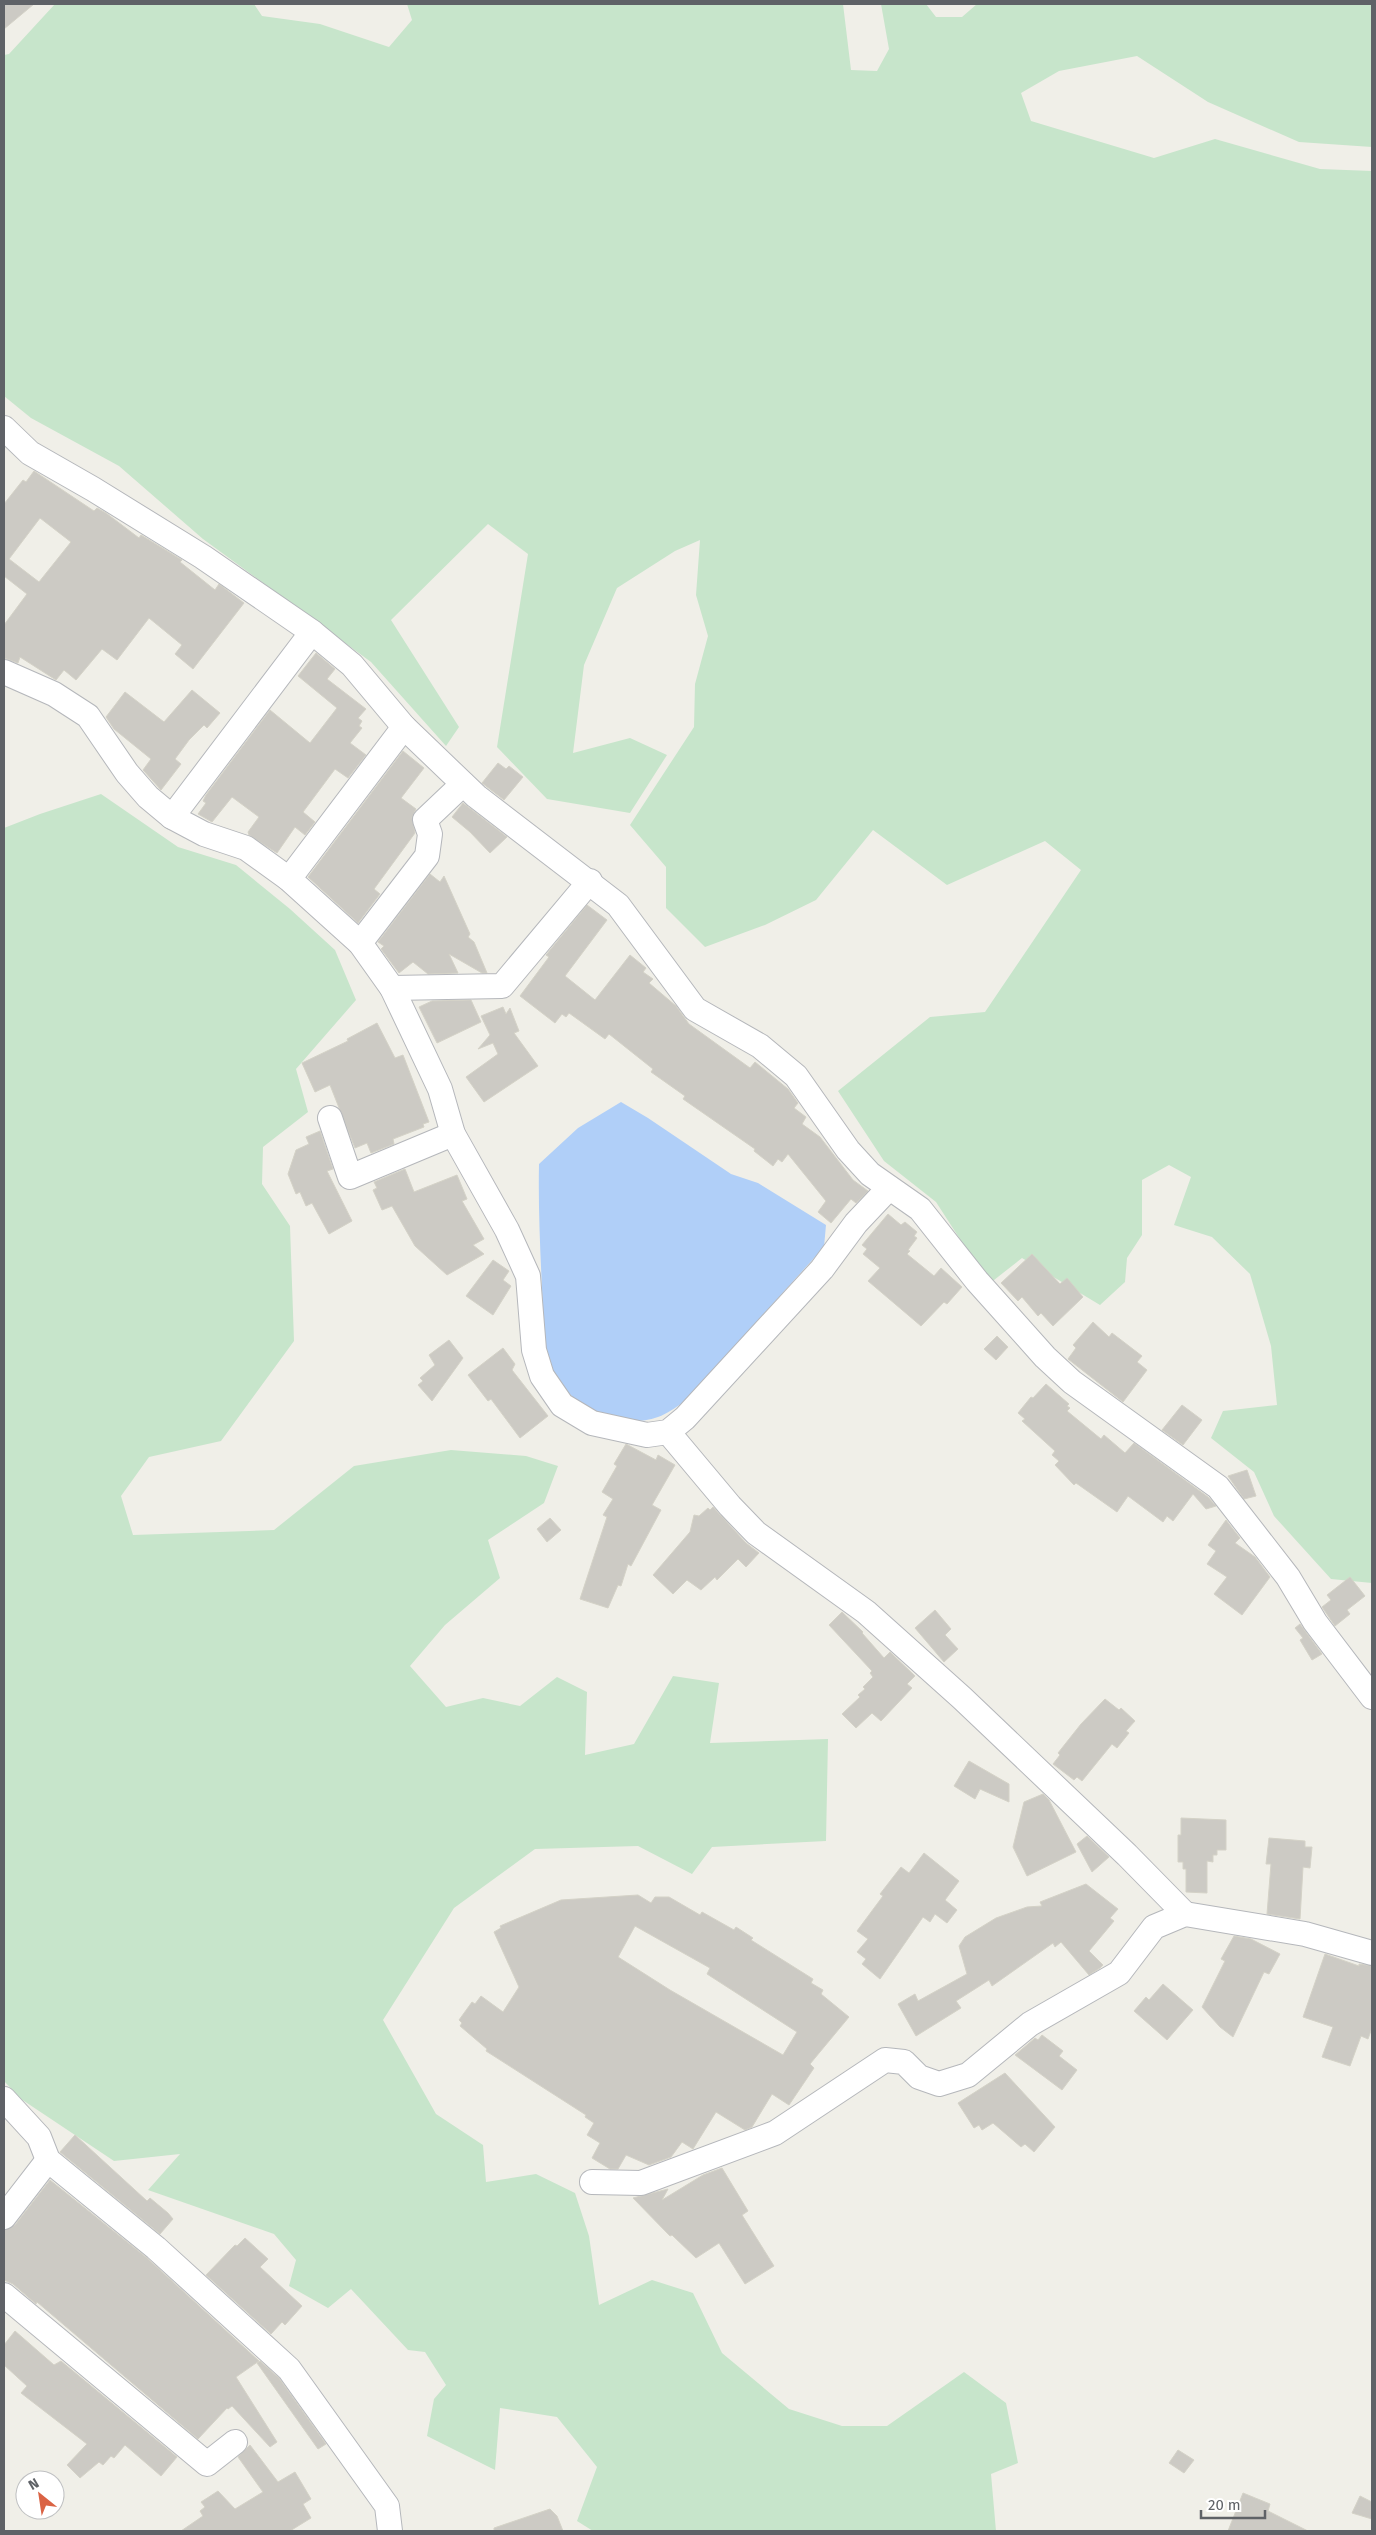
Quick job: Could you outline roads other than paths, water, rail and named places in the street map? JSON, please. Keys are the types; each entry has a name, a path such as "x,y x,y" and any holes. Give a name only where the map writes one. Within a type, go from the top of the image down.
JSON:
{"street":[{"path":"4,428 30,453 93,488 203,557 312,632 352,664 404,727 476,796 590,881 618,905 695,1009 760,1046 796,1076 848,1150 870,1174 920,1209 977,1281 1044,1357 1072,1382 1218,1487 1288,1577 1315,1622 1372,1697"},
{"path":"172,817 312,632"},
{"path":"4,672 54,694 88,716 127,773 148,797 172,817 204,834 246,848 290,879 360,943 392,988 440,1088 453,1134 507,1230 528,1276 534,1350 542,1376 562,1405 592,1423 647,1435 668,1432 684,1418 822,1269 856,1223 889,1188"},
{"path":"290,879 404,727"},
{"path":"360,943 427,856 430,834 425,820 463,784"},
{"path":"392,988 502,986 590,881"},
{"path":"330,1118 350,1177 453,1134"},
{"path":"668,1432 730,1506 756,1533 866,1612 962,1698 1134,1862 1185,1914"},
{"path":"592,2182 641,2183 775,2133 885,2060 904,2062 919,2077 939,2084 968,2075 1030,2024 1120,1973 1154,1927 1185,1914 1305,1934 1372,1953"},
{"path":"4,2099 39,2137 48,2160 156,2248 288,2369 386,2506 390,2531"},
{"path":"4,2217 48,2160"},
{"path":"4,2295 207,2464 235,2442"}],"water":[{"path":"621,1102 731,1174 758,1183 826,1225 824,1247 684,1402 661,1416 640,1421 623,1421 606,1417 591,1410 577,1400 564,1388 554,1374 544,1353 543,1341 539,1164 578,1128"}]}
